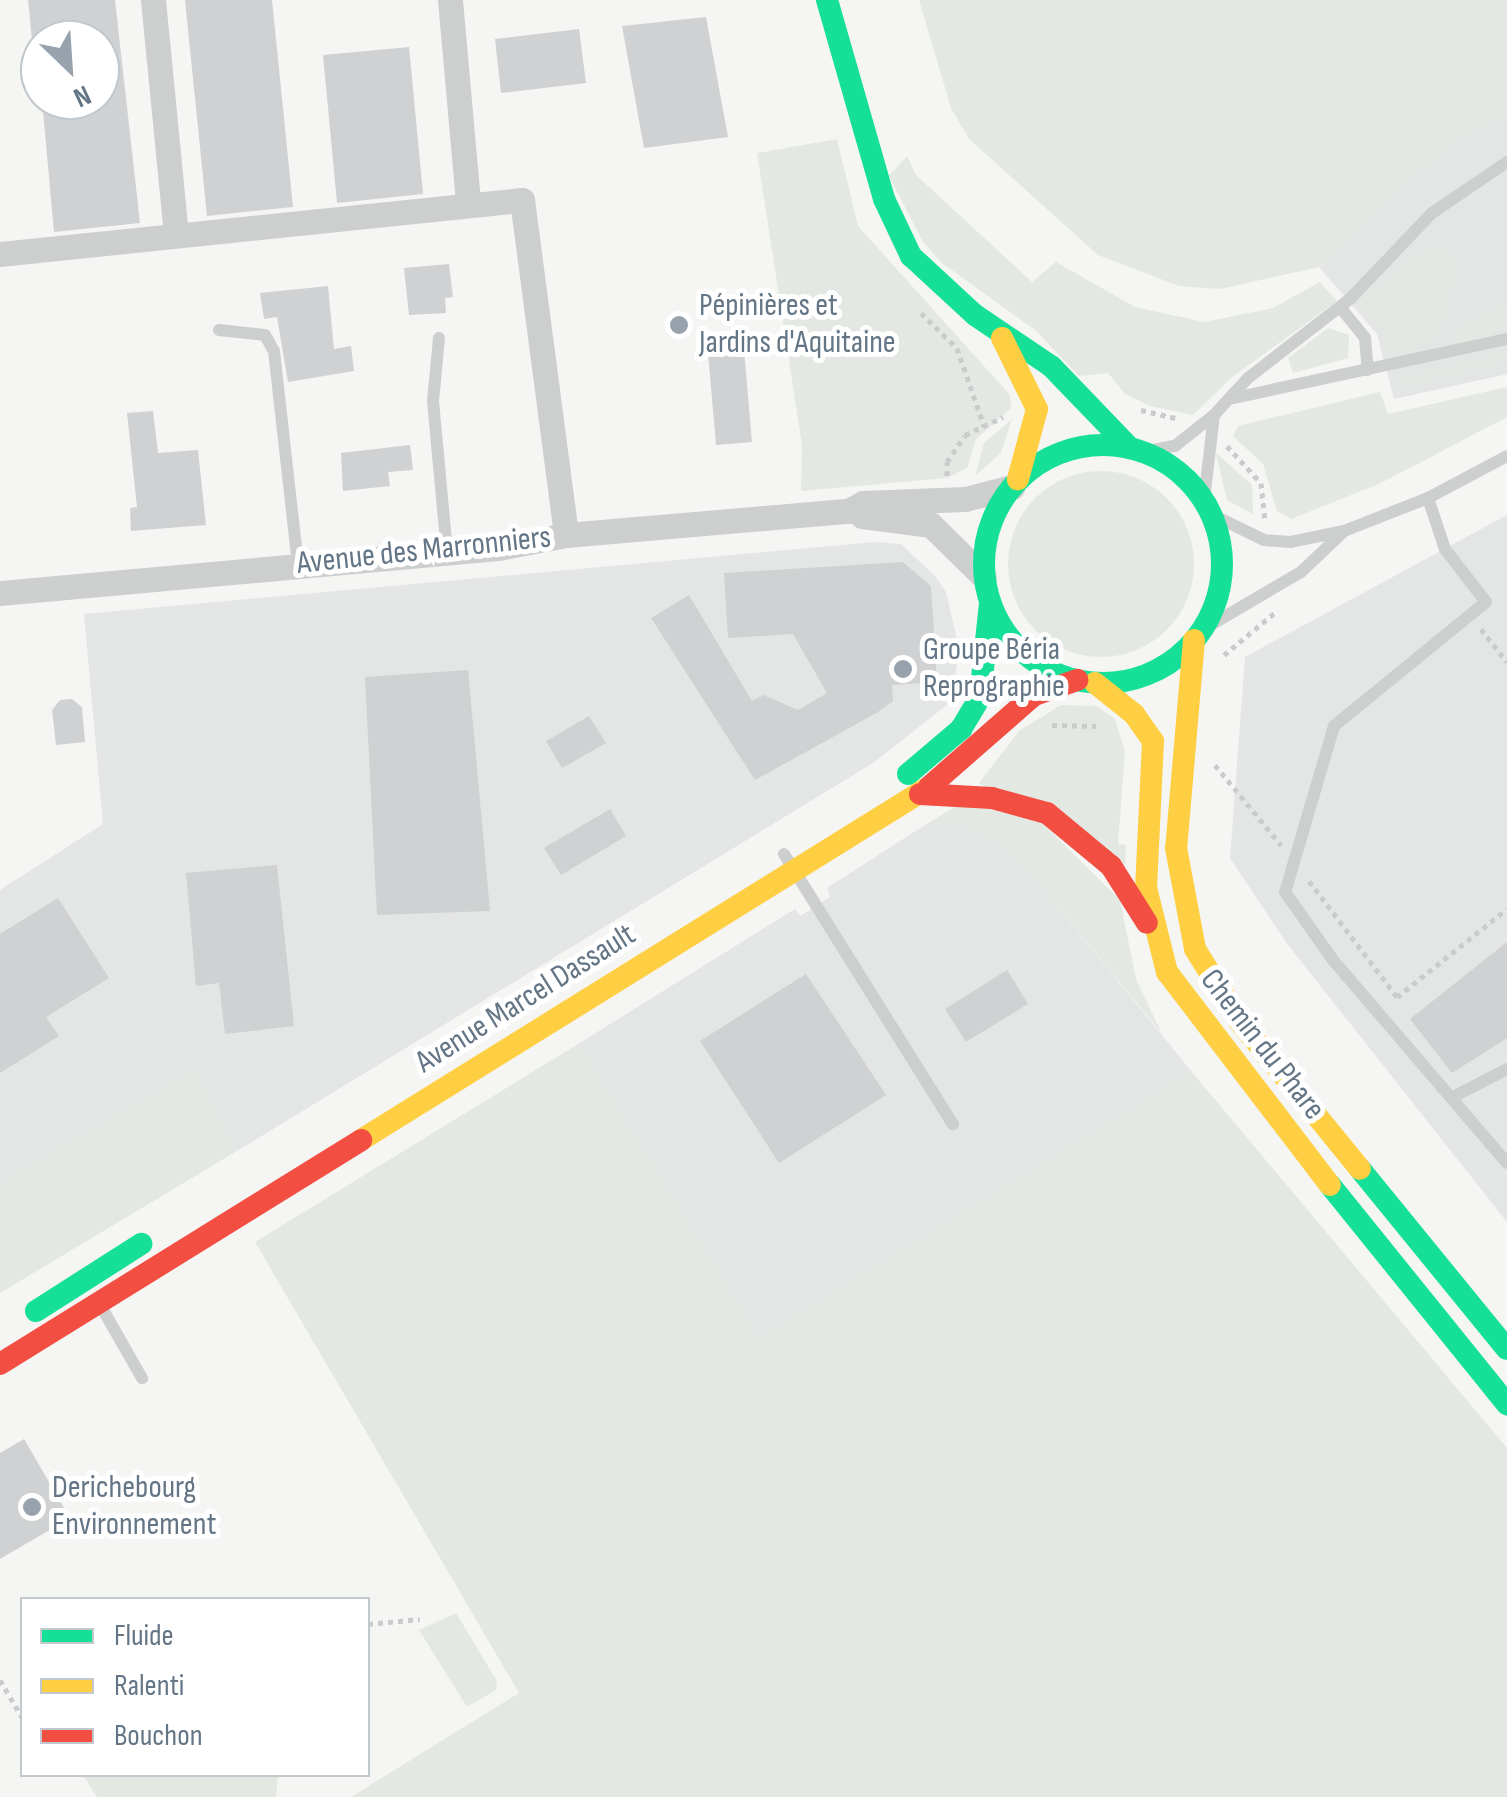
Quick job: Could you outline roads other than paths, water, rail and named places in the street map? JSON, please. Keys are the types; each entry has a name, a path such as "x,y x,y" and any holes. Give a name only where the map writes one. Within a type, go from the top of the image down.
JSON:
{"main road":[{"path":"827,0 898,234 928,275 998,331 1050,366 1136,450 1167,463 1207,507 1222,561 1198,635 1150,674 1086,682 1039,665 1009,639 990,604 984,577 988,529 1015,483 1037,409 998,331"},
{"path":"1015,483 1070,449 1136,450"},
{"name":"Avenue Marcel Dassault","path":"0,1364 790,863 906,775 961,729 980,697 990,604"},
{"name":"Chemin du Phare","path":"1198,635 1176,848 1195,949 1241,1023 1507,1350"},
{"name":"Chemin du Phare","path":"1086,682 1134,714 1153,741 1146,888 1154,934 1189,1008 1507,1404"},
{"name":"Avenue Marcel Dassault","path":"321,1135 790,863 920,794 980,749 1034,695 1086,682"},
{"path":"920,794 1026,804 1063,822 1111,866 1154,934"},
{"path":"14,1325 170,1227"}],"street":[{"path":"153,0 176,234"},
{"path":"450,0 468,202"},
{"path":"0,254 468,202 522,200 566,535"},
{"name":"Avenue des Marronniers","path":"848,510 863,502 965,498 1015,483"},
{"name":"Avenue des Marronniers","path":"0,593 447,553 566,535 848,510 931,525 984,577"},
{"path":"86,1278 99,1301"}],"lane":[{"path":"1507,162 1432,213 1340,307 1248,378 1234,398 1214,415 1204,433 1207,507 1264,540 1290,542 1344,531 1428,498 1507,456"},
{"path":"1340,307 1365,338 1368,370"},
{"path":"218,330 266,335 274,351 298,566"},
{"path":"438,338 434,401 447,553"},
{"path":"1234,398 1507,339"},
{"path":"1136,450 1174,446 1204,433"},
{"path":"1428,498 1445,549 1486,602 1334,726 1284,892 1332,960 1507,1163"},
{"path":"1198,635 1270,591 1344,531"},
{"path":"790,863 953,1124"},
{"path":"1451,1098 1507,1069"},
{"path":"99,1301 142,1378"}],"place":[{"name":"Pépinières et Jardins d'Aquitaine","path":"679,325"},
{"name":"Groupe Béria Reprographie","path":"903,669"},
{"name":"Derichebourg Environnement","path":"32,1507"}]}
